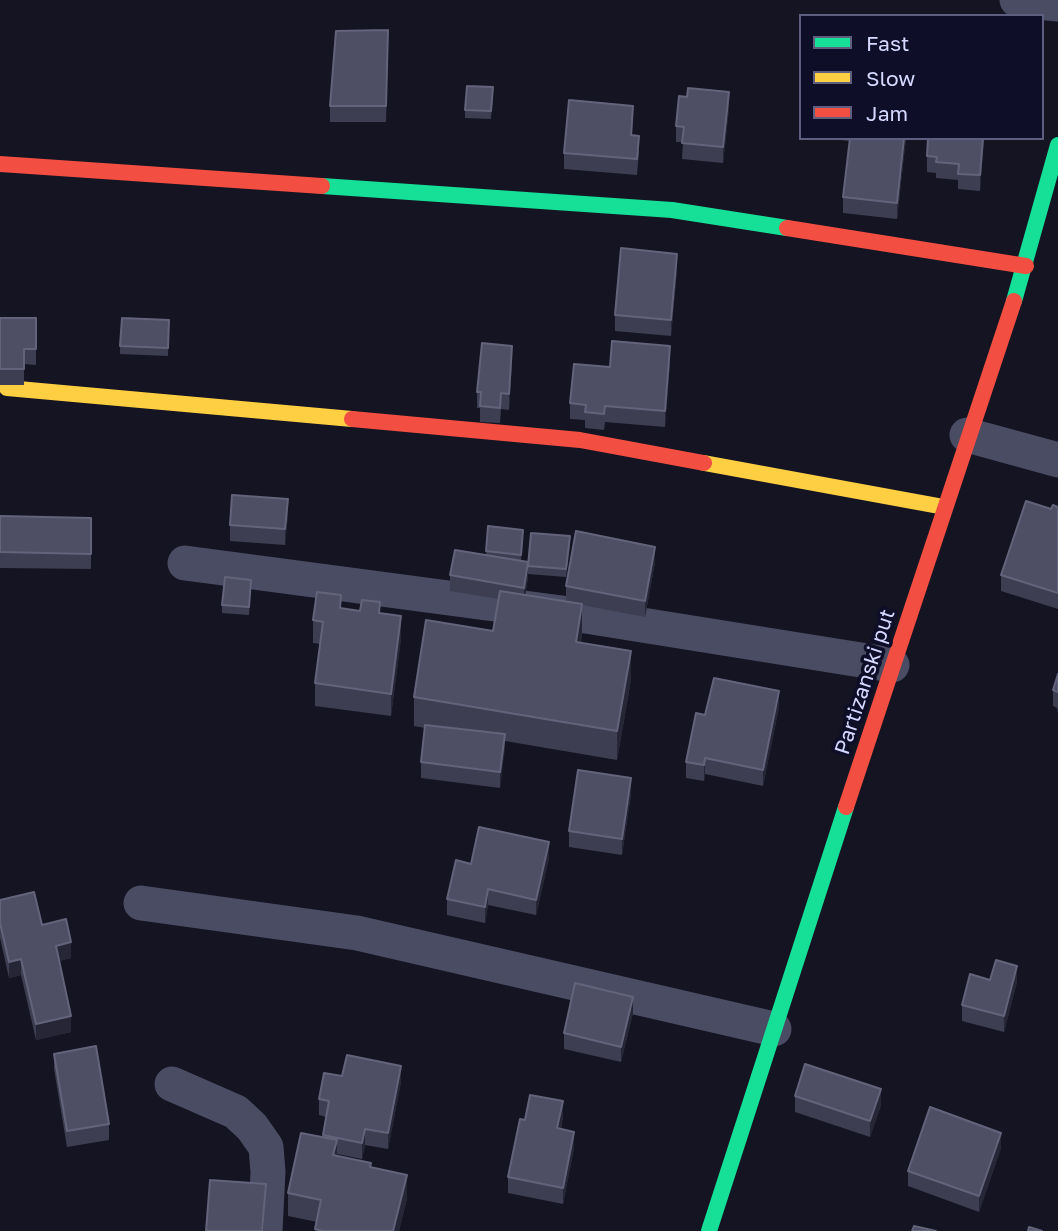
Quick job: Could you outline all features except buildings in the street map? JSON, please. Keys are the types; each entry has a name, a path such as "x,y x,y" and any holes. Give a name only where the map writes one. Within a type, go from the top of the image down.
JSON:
{"street":[{"path":"1017,0 1058,4"},
{"name":"Partizanski put","path":"709,1231 967,435 1026,266 1058,145"},
{"path":"0,164 672,210 1026,266"},
{"path":"7,388 580,440 944,508"},
{"path":"967,435 1058,460"},
{"path":"186,563 592,617 892,665"},
{"path":"141,903 357,933 774,1029"},
{"path":"172,1084 236,1112 252,1127 266,1147 268,1172 265,1231"}],"traffic: fast":[{"path":"1014,301 1058,145"},
{"path":"322,186 672,210 787,228"},
{"path":"709,1231 846,807"}],"traffic: slow":[{"path":"7,388 352,419"},
{"path":"704,463 944,507"}],"traffic: jam":[{"path":"0,164 322,186"},
{"path":"787,228 1026,266"},
{"path":"846,807 1014,301"},
{"path":"352,419 580,440 704,463"}]}
